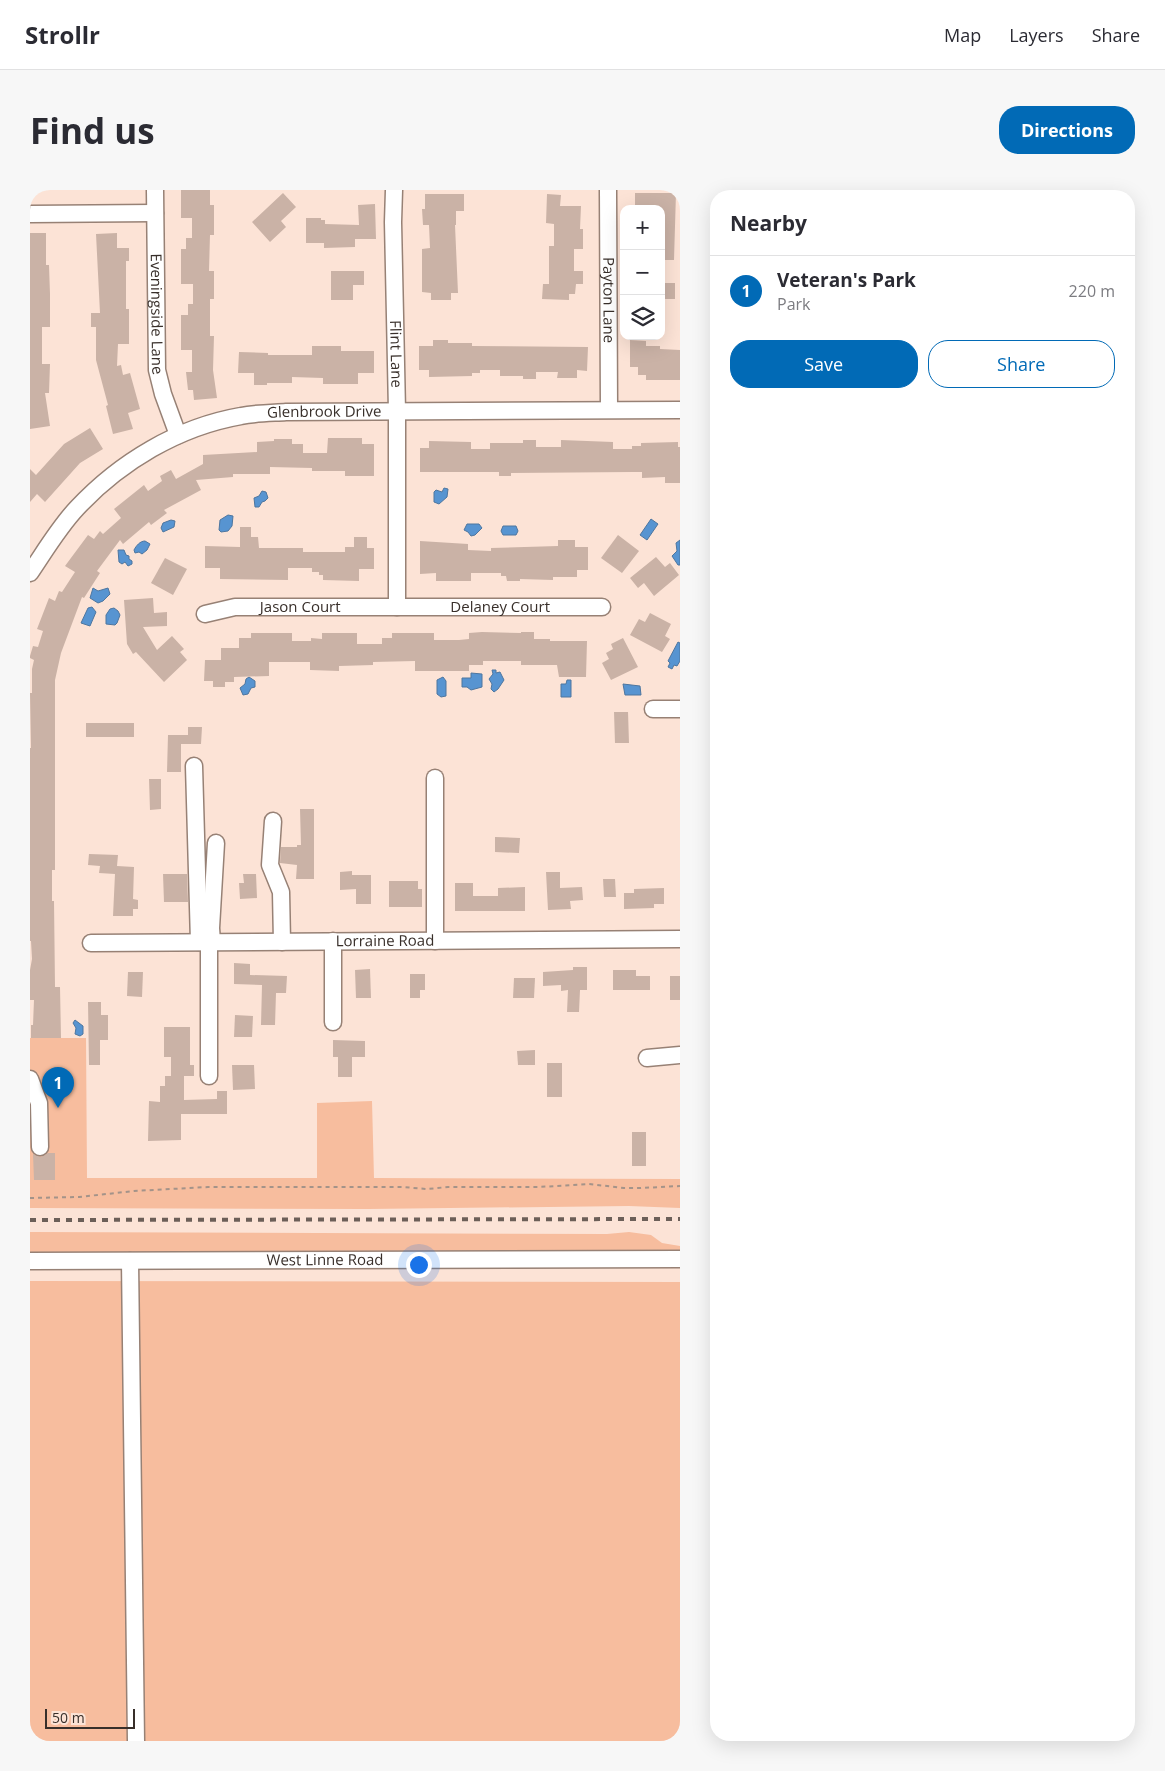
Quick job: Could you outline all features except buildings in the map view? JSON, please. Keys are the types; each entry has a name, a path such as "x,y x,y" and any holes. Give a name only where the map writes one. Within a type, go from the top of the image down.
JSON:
{"street":[{"name":"Eveningside Lane","path":"155,190 157,370 163,394 178,435"},
{"name":"Flint Lane","path":"394,190 397,607"},
{"name":"Payton Lane","path":"608,190 609,409"},
{"path":"30,214 155,213"},
{"name":"Glenbrook Drive","path":"30,573 76,509 105,482 138,456 178,435 199,427 241,416 286,412 397,410 680,410"},
{"name":"Jason Court","path":"205,614 235,607 397,607"},
{"name":"Delaney Court","path":"397,607 602,607"},
{"path":"654,709 680,709"},
{"path":"194,766 207,942 209,1076"},
{"path":"435,778 435,940"},
{"path":"273,821 270,865 281,892 282,942"},
{"path":"207,942 211,928 216,843"},
{"name":"Lorraine Road","path":"91,943 680,939"},
{"path":"333,941 333,1022"},
{"path":"647,1058 680,1055"},
{"path":"30,1078 39,1103 40,1147"},
{"name":"West Linne Road","path":"30,1261 680,1259"},
{"path":"130,1261 136,1741"}],"path":[{"path":"30,1198 78,1197 208,1187 402,1187 427,1189 465,1186 589,1184 624,1188 680,1186"}],"shaded area":[{"path":"30,1038 86,1038 87,1178 317,1178 317,1103 372,1101 374,1178 680,1179 680,1208 629,1206 368,1209 30,1208"},
{"path":"30,1232 607,1234 629,1232 651,1235 662,1243 680,1246 680,1252 30,1255"},
{"path":"30,1281 680,1282 680,1741 30,1741"}],"water":[{"path":"444,488 448,489 447,497 439,504 434,502 434,492 436,490 442,492"},
{"path":"262,491 266,492 268,498 259,507 255,507 254,498 259,496"},
{"path":"228,515 233,516 232,526 228,531 221,532 219,530 220,520"},
{"path":"651,519 658,524 647,540 640,535"},
{"path":"171,520 175,521 174,527 163,532 161,528 163,523"},
{"path":"467,524 479,524 482,528 475,535 471,536 464,530"},
{"path":"503,526 516,526 518,531 516,535 503,535 501,531"},
{"path":"680,540 680,565 678,565 672,556 677,551 676,543"},
{"path":"145,541 150,544 147,550 142,554 139,552 135,553 134,550 137,545"},
{"path":"118,550 124,550 132,564 128,566 125,562 122,564 119,562"},
{"path":"93,588 98,591 108,588 110,594 98,603 90,598"},
{"path":"92,607 96,612 90,626 81,623 88,608"},
{"path":"114,608 120,615 117,623 115,625 106,624 106,615 110,609"},
{"path":"678,642 680,643 680,661 672,669 668,667 670,663 668,661"},
{"path":"492,670 496,670 496,673 500,672 504,680 494,692 491,689 492,684 489,679 493,674"},
{"path":"471,673 482,674 482,687 471,690 467,687 462,687 462,678 471,678"},
{"path":"249,677 255,681 255,687 251,688 248,694 243,695 240,688"},
{"path":"443,677 446,681 446,696 441,697 437,694 437,680"},
{"path":"567,680 571,680 571,697 561,697 561,684 566,684"},
{"path":"623,684 640,686 641,695 625,695"},
{"path":"75,1020 83,1026 83,1034 80,1036 75,1034 76,1028 73,1023"}],"railway":[{"path":"30,1220 680,1219"}],"place":[{"name":"Veteran's Park","path":"58,1108"}]}
